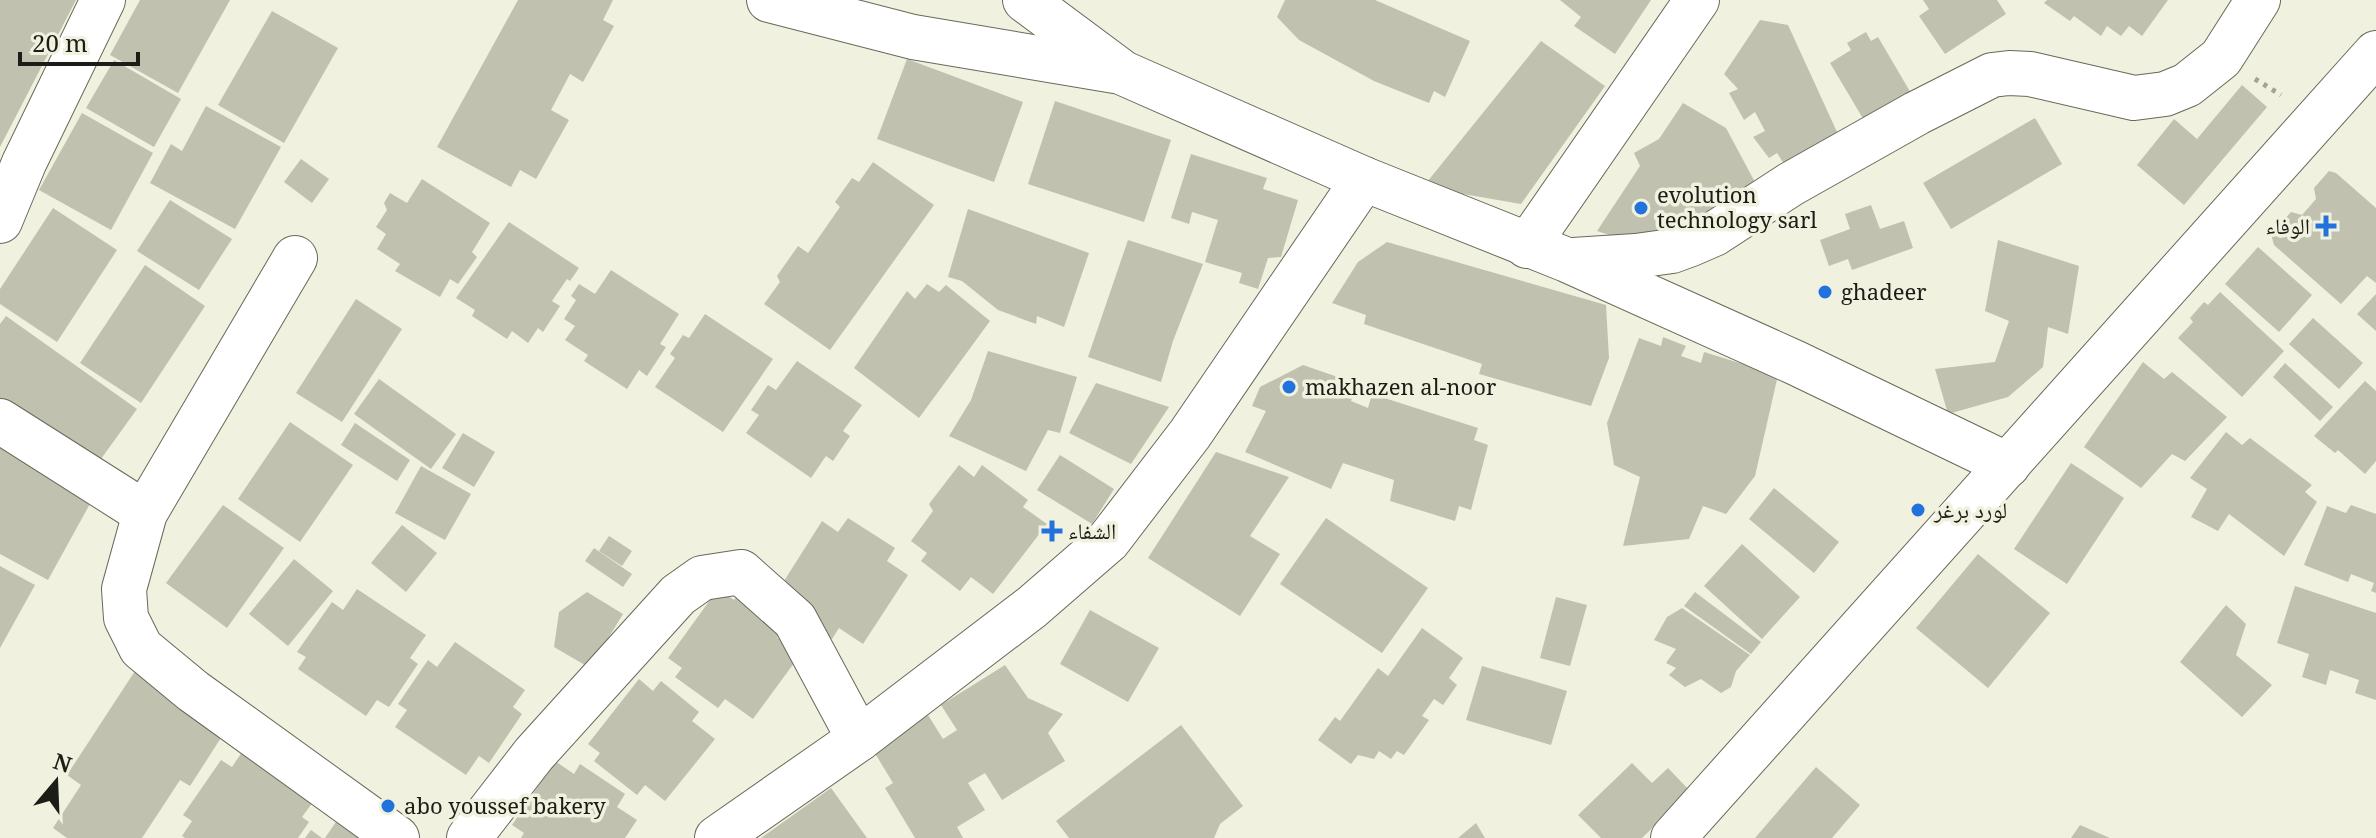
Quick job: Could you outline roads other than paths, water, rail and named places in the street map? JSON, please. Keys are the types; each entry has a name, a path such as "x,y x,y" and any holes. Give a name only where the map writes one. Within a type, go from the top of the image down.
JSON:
{"street":[{"path":"0,221 24,163 103,0"},
{"path":"769,0 913,37 1123,73"},
{"path":"1025,0 1123,73 1364,179 1547,253 1796,363 2008,465"},
{"path":"1547,253 1697,0"},
{"path":"1547,253 1636,256 1672,251 1691,244 1714,234 1791,184 1917,113 1992,75 2030,74 2134,98 2165,94 2187,85 2221,58 2258,0"},
{"path":"1673,838 2376,53"},
{"path":"717,838 859,739 1032,607 1108,541 1190,434 1364,179"},
{"path":"295,258 145,513 124,589 126,618 141,648 193,691 397,838"},
{"path":"0,421 145,513"},
{"path":"469,838 534,754 610,667 678,595 702,578 741,572 795,620 859,739"}],"place":[{"name":"evolution technology sarl","path":"1641,208"},
{"name":"الوفاء","path":"2326,226"},
{"name":"ghadeer","path":"1825,292"},
{"name":"makhazen al-noor","path":"1289,387"},
{"name":"لورد برغر","path":"1918,510"},
{"name":"الشفاء","path":"1052,531"},
{"name":"abo youssef bakery","path":"388,806"}]}
